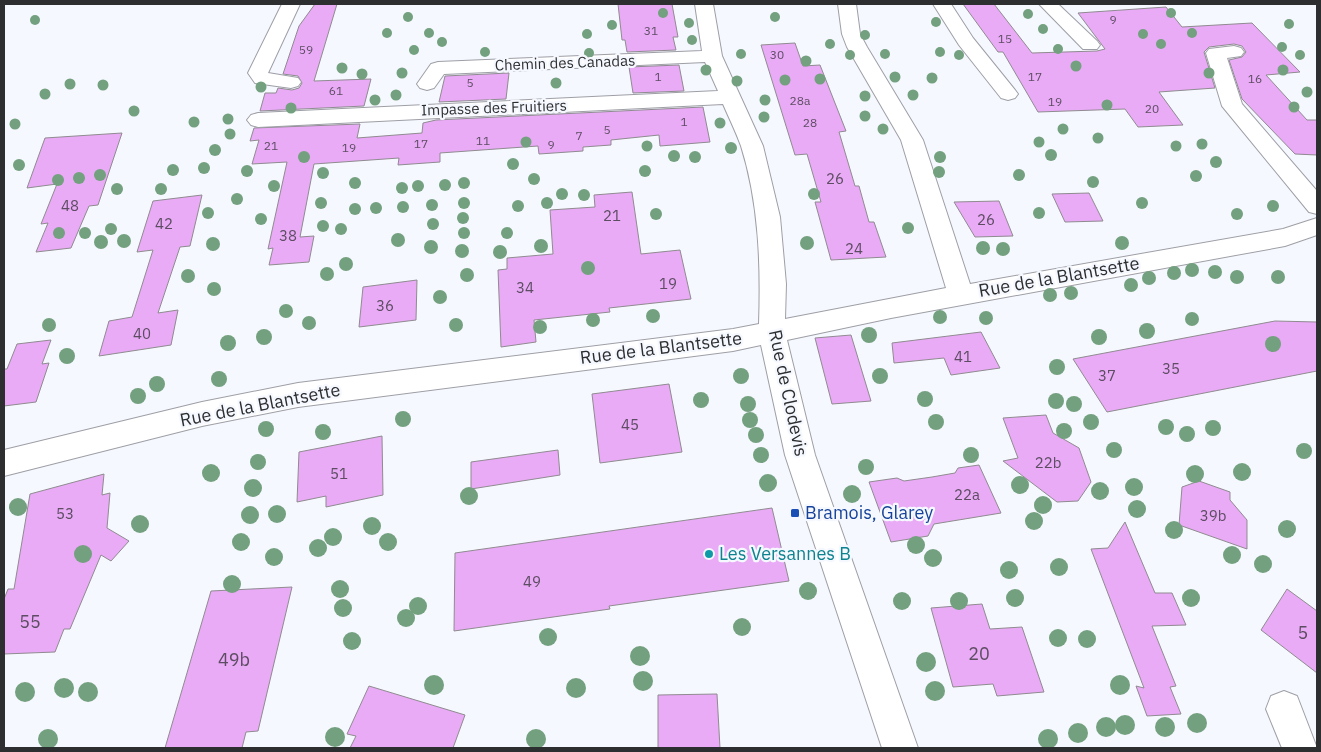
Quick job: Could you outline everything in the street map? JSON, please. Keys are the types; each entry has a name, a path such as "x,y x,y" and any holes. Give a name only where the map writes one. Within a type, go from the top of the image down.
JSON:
{"street":[{"path":"291,4 258,73 262,79 291,82"},
{"name":"Rue de Clodevis","path":"704,4 712,56 752,146 768,217 773,284 772,333 782,383 806,473 900,748"},
{"path":"847,4 854,41 912,140 962,295"},
{"path":"942,4 966,41 1008,94"},
{"path":"1048,4 1090,45"},
{"path":"1234,52 1216,53 1232,106 1317,206"},
{"name":"Chemin des Canadas","path":"427,84 438,68 712,56"},
{"name":"Impasse des Fruitiers","path":"258,120 730,97"},
{"name":"Rue de la Blantsette","path":"4,463 202,414 298,395 733,340 962,295 1285,237 1317,226"},
{"path":"1284,709 1300,748"}],"building":[{"path":"315,4 337,4 314,81 371,79 364,106 260,111 265,93 276,93 278,88 292,90 299,88 302,83 298,76 283,74 299,26"},
{"path":"618,4 672,4 678,37 673,37 676,50 627,52 625,40 622,40"},
{"path":"963,4 994,4 1032,53 1097,51 1105,49 1078,13 1166,7 1182,27 1252,23 1300,72 1266,75 1307,120 1317,120 1317,155 1295,154 1242,99 1229,60 1242,57 1246,52 1242,46 1234,44 1209,47 1204,52 1215,88 1159,92 1183,125 1138,127 1125,109 1038,112 1003,52 998,52"},
{"path":"795,43 803,66 820,65 846,131 839,132 855,186 859,186 869,222 874,222 886,257 831,260 815,202 821,202 807,154 795,155 761,45"},
{"path":"679,65 684,91 633,93 629,67"},
{"path":"509,73 506,99 439,102 445,76"},
{"path":"703,107 710,142 660,146 659,135 611,140 611,145 583,147 583,151 539,154 538,146 440,153 440,162 398,165 399,158 314,164 300,237 314,236 309,262 269,265 273,248 268,249 287,162 252,164 259,140 250,141 254,128 360,124 357,138 422,133 423,123 436,120"},
{"path":"122,133 98,205 89,206 71,248 36,252 48,223 41,224 57,184 27,188 45,138"},
{"path":"632,192 641,254 680,250 691,299 609,308 610,312 534,320 536,342 501,347 498,270 507,269 507,258 553,254 550,210 595,207 594,195"},
{"path":"1089,193 1103,221 1065,222 1052,194"},
{"path":"202,195 190,246 180,247 158,313 178,310 171,345 99,356 109,321 132,317 153,250 137,252 153,201"},
{"path":"999,201 1013,236 975,237 954,202"},
{"path":"417,280 416,320 359,327 363,287"},
{"path":"1275,321 1317,322 1317,371 1107,412 1073,359"},
{"path":"981,332 1000,368 951,375 944,358 894,363 892,343"},
{"path":"851,335 871,401 832,404 815,338"},
{"path":"51,340 42,364 49,363 36,402 4,406 4,369 7,369 17,344"},
{"path":"669,384 682,452 600,463 592,394"},
{"path":"1046,415 1053,433 1079,448 1091,482 1078,501 1057,502 1003,461 1018,458 1003,418"},
{"path":"382,436 383,495 326,507 326,496 297,502 299,452"},
{"path":"558,450 560,475 471,489 471,462"},
{"path":"979,465 1001,513 934,524 928,536 891,542 869,482 897,478 904,481 932,477 955,473 958,468"},
{"path":"104,474 102,495 110,493 107,528 129,541 111,561 101,555 70,629 64,629 55,652 4,654 4,599 8,589 14,589 30,494"},
{"path":"1199,481 1230,492 1230,500 1247,520 1247,549 1179,525 1182,487"},
{"path":"772,508 789,581 609,606 610,609 454,631 455,553"},
{"path":"1125,522 1155,593 1172,593 1186,625 1152,626 1176,686 1170,687 1181,714 1147,716 1136,686 1144,688 1091,549 1108,548"},
{"path":"292,587 258,731 246,732 242,748 165,748 211,591"},
{"path":"1287,589 1317,611 1317,673 1261,630"},
{"path":"982,604 990,629 1022,627 1044,692 997,696 993,684 953,687 931,608"},
{"path":"369,686 465,715 453,748 350,748 356,736 347,734"},
{"path":"717,694 720,748 658,748 658,695"}],"place":[{"name":"Bramois, Glarey","path":"795,513"},
{"name":"Les Versannes B","path":"709,554"}]}
